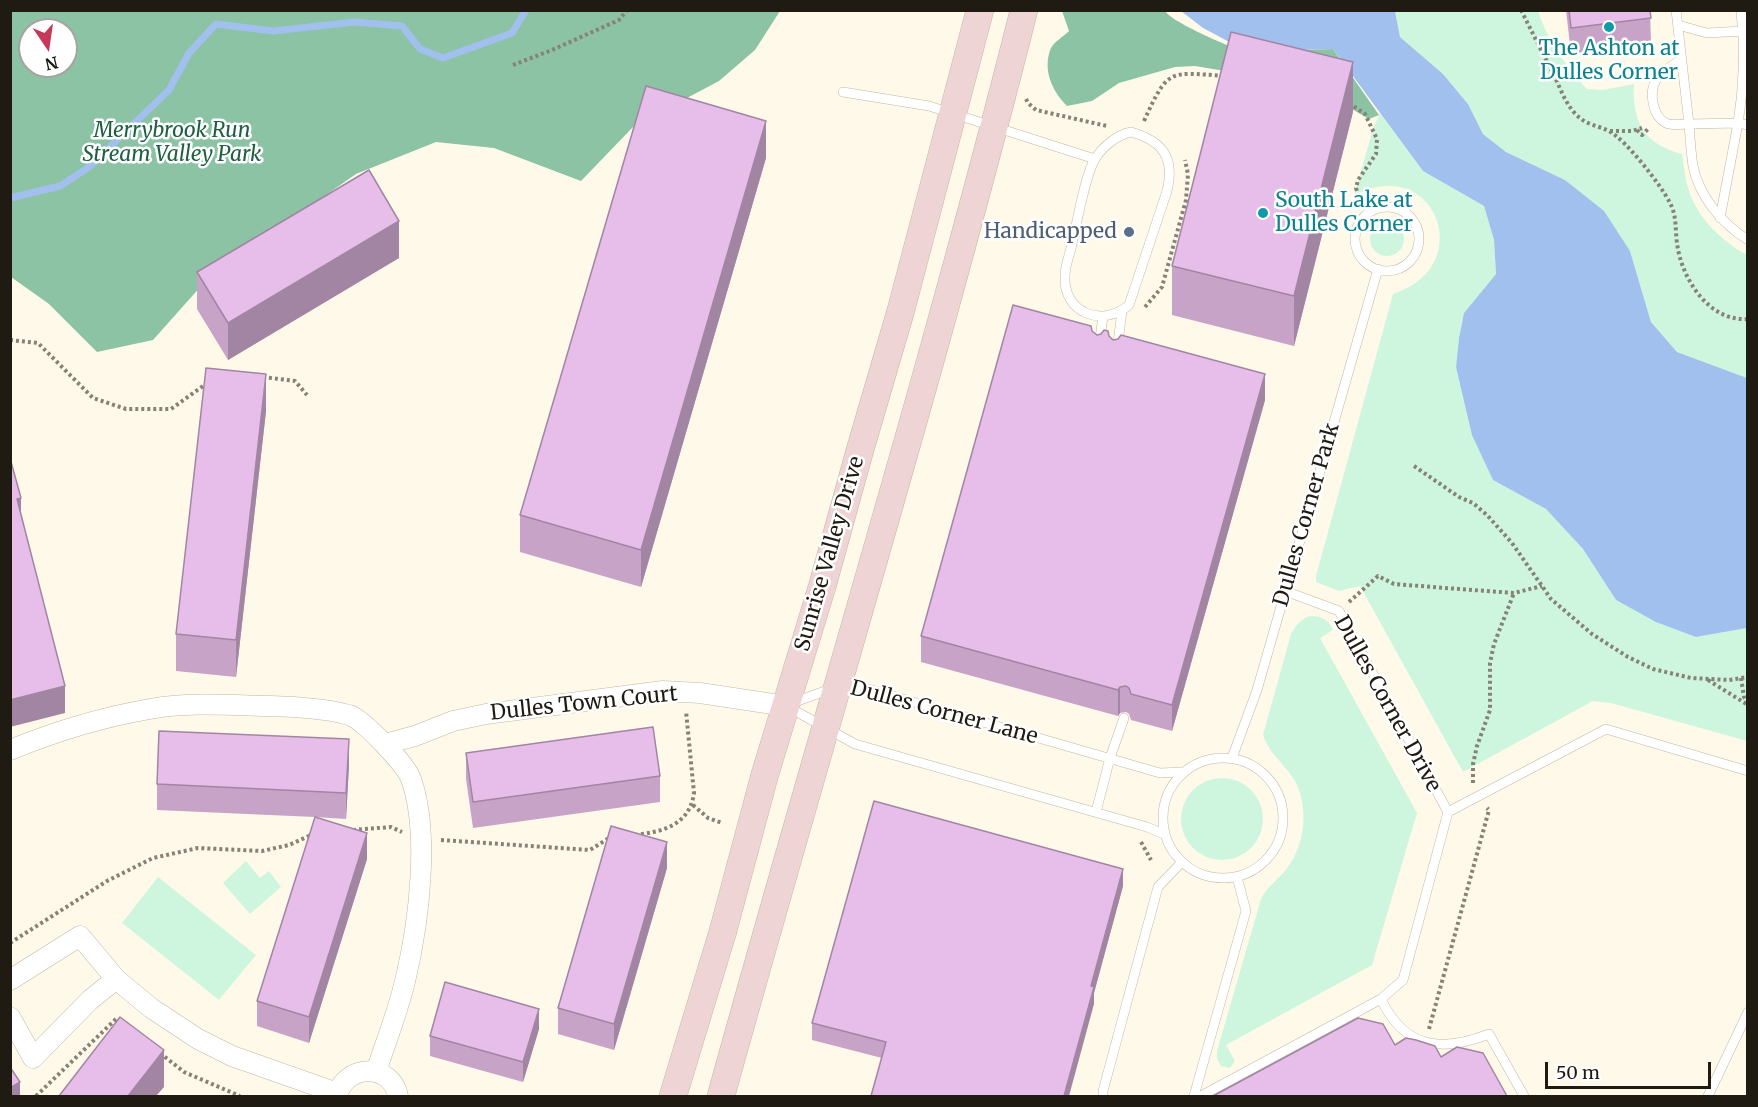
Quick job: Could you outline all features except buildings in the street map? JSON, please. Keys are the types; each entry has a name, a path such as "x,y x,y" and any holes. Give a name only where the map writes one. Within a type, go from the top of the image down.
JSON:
{"main road":[{"name":"Sunrise Valley Drive","path":"673,1096 723,931 901,310 980,10"},
{"name":"Sunrise Valley Drive","path":"721,1096 789,849 839,686 995,127 1024,10"}],"street":[{"name":"Dulles Town Court","path":"385,744 453,721 486,714 663,691 786,706"},
{"path":"10,750 63,732 151,709 218,704 296,708 351,715 385,744 411,777 421,821 421,839 420,875 406,978 376,1072"},
{"path":"10,980 80,936 116,979 151,1008 215,1047 243,1060 337,1095 341,1084 348,1077 357,1072 376,1072 392,1084 398,1096"},
{"path":"10,1017 33,1058 90,1000 116,979"}],"lane":[{"path":"1676,10 1694,168 1702,190 1720,218 1748,240"},
{"path":"1720,218 1743,124 1745,29 1741,10"},
{"path":"1678,25 1707,33 1745,29"},
{"path":"1682,59 1666,69 1655,81 1653,94 1655,111 1660,119 1668,124 1743,124"},
{"path":"843,92 929,106 1095,159"},
{"path":"1131,132 1144,136 1159,146 1169,160 1170,180 1132,299 1122,311 1103,316 1084,313 1068,297 1065,275 1095,159 1116,137 1131,132"},
{"path":"1385,207 1398,209 1408,215 1418,230 1420,239 1417,252 1407,265 1395,270 1378,269 1363,260 1357,249 1355,236 1359,224 1367,214 1375,210 1385,207"},
{"name":"Dulles Corner Park","path":"1232,758 1257,690 1378,269"},
{"path":"1115,359 1122,311"},
{"path":"1098,354 1103,316"},
{"name":"Dulles Corner Drive","path":"1202,1096 1381,999 1403,980 1448,812 1339,611 1285,591"},
{"name":"Dulles Corner Lane","path":"786,706 839,686 865,688 1160,772 1183,772"},
{"path":"786,706 855,744 1096,812 1164,834"},
{"path":"1096,812 1110,758 1124,718"},
{"name":"Dulles Corner Drive","path":"1448,812 1606,729 1748,771"},
{"path":"1214,758 1232,758 1252,765 1268,777 1279,795 1284,815 1281,836 1272,855 1257,869 1237,877 1217,879 1198,874 1181,862 1171,849 1164,834 1165,801 1183,772 1197,763 1214,758"},
{"path":"1103,1096 1102,1091 1158,887 1181,862"},
{"path":"1194,1096 1246,911 1237,877"},
{"path":"1381,999 1398,1027 1416,1040 1425,1043 1453,1044 1489,1034 1524,1096"},
{"path":"1708,1096 1748,1012"}],"path":[{"path":"513,65 619,20 627,10"},
{"path":"1521,10 1568,104 1580,118 1593,126 1609,131 1632,131 1642,128"},
{"path":"1152,125 1143,121 1169,77 1179,74 1228,76"},
{"path":"1025,93 1028,103 1036,110 1105,127 1114,123"},
{"path":"1340,98 1365,114 1377,139 1376,154 1358,180 1356,188 1360,201"},
{"path":"1609,131 1628,147 1671,204 1677,226 1677,243 1683,270 1698,295 1708,305 1723,314 1739,320 1748,319"},
{"path":"1142,310 1162,287 1186,200 1188,174 1183,153"},
{"path":"10,340 38,343 93,398 126,409 171,409 203,386 215,384"},
{"path":"260,377 295,381 307,394"},
{"path":"1414,466 1459,497 1473,503 1487,515 1512,543 1551,599 1576,622 1628,657 1653,669 1682,676 1729,680 1748,676"},
{"path":"1339,611 1378,576 1394,584 1514,592 1542,586"},
{"path":"1425,1043 1489,810 1473,784 1473,764 1490,710 1490,663 1494,644 1514,592"},
{"path":"1741,678 1744,697 1748,704"},
{"path":"1706,679 1748,704"},
{"path":"627,836 669,829 693,805 694,793 683,692"},
{"path":"693,805 708,818 722,823"},
{"path":"350,830 391,827 421,839 590,850 607,838 617,837"},
{"path":"10,943 107,881 153,858 198,848 262,851 290,845 316,833"},
{"path":"1131,839 1141,841 1151,860"},
{"path":"36,1096 117,1017 125,1024"},
{"path":"159,1052 184,1072 240,1096"}],"green space":[{"name":"Merrybrook Run Stream Valley Park","path":"11,11 780,11 755,50 719,81 634,126 581,181 494,148 436,142 356,174 210,276 153,340 97,352 49,304 11,277"},
{"path":"1062,11 1165,11 1182,24 1266,62 1300,50 1333,49 1379,115 1369,119 1338,101 1225,71 1195,66 1175,67 1119,83 1092,101 1067,106 1053,87 1048,72 1048,56 1052,46 1069,31"},
{"path":"1395,11 1538,11 1546,32 1558,52 1587,89 1603,90 1634,84 1635,110 1643,130 1658,144 1682,154 1688,187 1699,211 1720,236 1747,255 1747,378 1677,352 1651,322 1630,251 1565,180 1506,152 1483,134 1468,104 1443,74 1400,37"},
{"path":"1380,113 1423,171 1484,206 1494,240 1496,274 1464,313 1456,367 1493,480 1546,509 1583,549 1616,600 1696,637 1747,628 1747,741 1611,703 1593,701 1463,772 1360,586 1339,591 1316,582 1393,294 1414,284 1431,268 1439,249 1439,230 1433,212 1420,197 1402,188 1380,187 1354,196 1373,129"},
{"path":"1387,222 1399,227 1404,239 1399,251 1387,256 1375,251 1370,239 1375,227"},
{"path":"1310,616 1324,619 1331,626 1333,630 1320,638 1417,813 1372,965 1226,1045 1235,1061 1230,1068 1221,1066 1217,1059 1217,1051 1261,899 1290,864 1302,834 1303,812 1299,791 1295,781 1269,748 1263,735 1291,634 1301,621"},
{"path":"1214,778 1230,778 1245,784 1257,796 1263,811 1263,827 1257,842 1245,854 1230,860 1214,860 1199,854 1187,842 1181,827 1181,811 1187,796 1199,784"},
{"path":"246,861 260,878 269,871 281,887 250,914 223,883"},
{"path":"158,877 256,955 219,1000 122,923"}],"water":[{"path":"1181,11 1395,11 1400,37 1443,74 1468,104 1483,134 1506,152 1565,180 1604,211 1630,251 1651,322 1677,352 1747,378 1747,628 1696,637 1656,622 1616,600 1583,549 1546,509 1493,480 1472,435 1456,367 1464,313 1496,274 1494,240 1484,206 1423,171 1333,49 1300,50 1267,62 1203,28"}],"waterway":[{"path":"10,198 60,186 89,167 169,90 189,53 216,24 273,31 355,22 402,26 420,49 443,58 512,33 526,10"}],"place":[{"name":"The Ashton at Dulles Corner","path":"1609,27"},
{"name":"South Lake at Dulles Corner","path":"1263,213"},
{"name":"Handicapped","path":"1129,232"}]}
